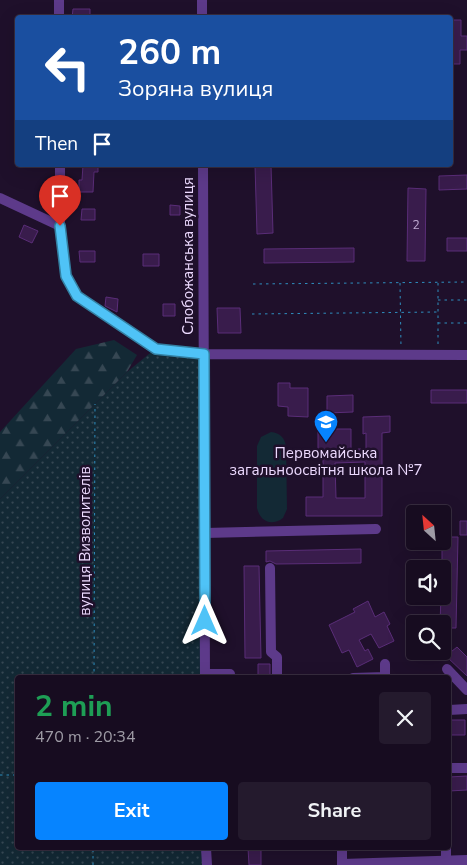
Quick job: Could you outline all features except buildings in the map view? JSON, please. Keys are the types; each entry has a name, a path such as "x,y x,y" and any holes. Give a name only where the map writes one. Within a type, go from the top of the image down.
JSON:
{"street":[{"path":"59,0 59,15"},
{"path":"202,0 202,15"},
{"path":"60,167 60,226 66,276 77,296 156,349 204,354 467,355"},
{"name":"Слобожанська вулиця","path":"202,167 205,675"},
{"path":"0,198 60,226"},
{"path":"204,533 376,528"},
{"path":"270,568 271,652 278,657 277,675"},
{"path":"385,664 385,675"},
{"path":"447,669 467,690"},
{"path":"218,675 230,675"},
{"path":"451,710 467,710"},
{"path":"451,768 467,768"},
{"path":"206,850 207,865"},
{"path":"342,850 342,864 467,860"},
{"path":"446,850 446,861"}],"path":[{"path":"438,282 438,355"},
{"path":"253,284 467,282"},
{"path":"400,283 401,355"},
{"path":"438,300 467,300"},
{"path":"252,314 438,312"},
{"path":"438,323 467,323"},
{"name":"вулиця Визволителів","path":"94,675 95,404"},
{"path":"0,776 15,775"},
{"path":"93,865 94,850"}],"green space":[{"path":"114,340 137,355 127,372 0,499 0,432 76,349"},
{"path":"155,349 204,354 205,675 15,675 15,850 206,850 207,865 0,865 0,499 127,372"},
{"path":"271,432 282,436 286,447 287,509 283,518 274,522 263,519 258,513 257,508 257,446 261,437"}],"place":[{"name":"Первомайська загальноосвітня школа №7","path":"326,443"}],"route":[{"path":"60,226 66,276 77,296 116,324 156,349 204,354 205,621"}]}
